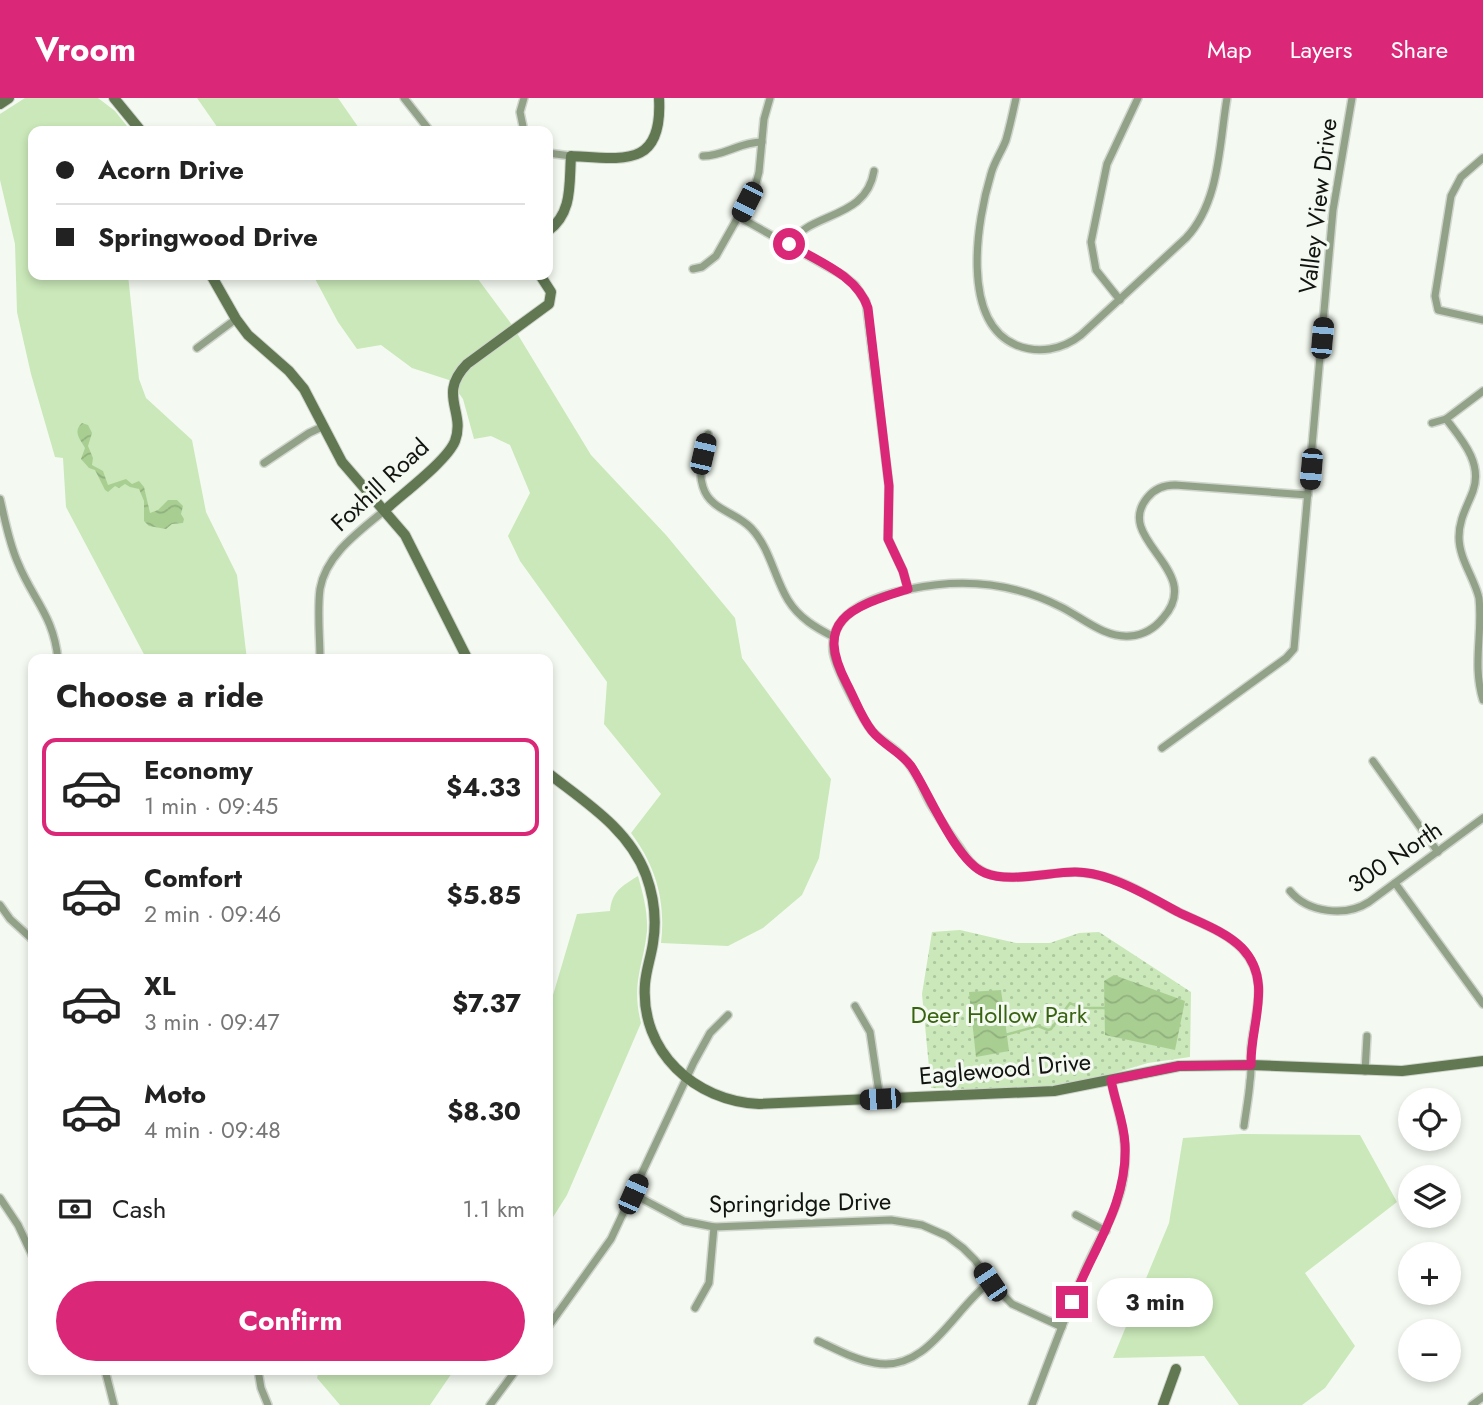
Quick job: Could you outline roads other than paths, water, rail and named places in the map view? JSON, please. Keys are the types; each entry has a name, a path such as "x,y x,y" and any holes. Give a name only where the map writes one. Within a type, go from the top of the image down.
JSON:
{"main road":[{"path":"0,104 9,98"},
{"path":"114,98 137,126"},
{"path":"553,227 566,209 571,156 624,159 642,152 658,134 659,98"},
{"path":"214,280 248,335 297,379 311,400 342,461 405,535 465,654"},
{"name":"Foxhill Road","path":"385,510 452,447 457,427 453,386 462,369 544,310 551,300 551,292 543,280"},
{"name":"Eaglewood Drive","path":"553,777 619,831 643,867 653,897 655,919 645,985 648,1019 662,1053 686,1079 713,1095 747,1104 880,1099 1054,1091 1179,1066 1251,1065 1365,1071 1419,1070 1483,1061"},
{"path":"1163,1405 1176,1369"}],"street":[{"path":"404,98 426,126"},
{"path":"523,126 520,112 524,98"},
{"path":"693,269 710,263 716,256 757,180 764,119 771,98"},
{"path":"1016,98 1006,140 991,173 980,224 980,297 983,310 995,329 1007,340 1024,347 1044,350 1076,339 1186,238 1202,217 1213,186 1227,98"},
{"path":"1120,300 1098,275 1091,242 1107,164 1138,98"},
{"name":"Valley View Drive","path":"1162,748 1293,653 1296,643 1333,210 1352,98"},
{"path":"703,156 721,153 745,143 762,142"},
{"path":"553,154 571,156"},
{"path":"1483,158 1461,177 1451,196 1435,296 1438,310 1483,320"},
{"path":"789,244 800,232 858,201 867,191 874,171"},
{"path":"739,217 844,276 855,285 866,302 889,486 888,539 908,589"},
{"path":"197,348 236,319"},
{"path":"1432,423 1446,419 1483,391"},
{"path":"1446,419 1468,450 1475,470 1473,490 1462,514 1459,536 1461,551 1474,580 1481,609 1482,631 1477,670 1483,699"},
{"path":"264,463 324,426"},
{"path":"708,433 700,475 705,494 714,504 742,520 753,530 794,609 812,625 834,637"},
{"path":"1244,1126 1259,981 1250,958 1240,946 1124,884 1104,877 1074,872 999,876 986,874 975,867 934,811 910,764 869,726 835,660 834,637 842,619 853,610 908,589 964,583 1004,587 1047,600 1105,632 1118,636 1135,636 1162,620 1170,609 1174,594 1170,571 1138,521 1141,508 1153,492 1170,485 1308,495"},
{"path":"0,499 18,565 45,610 57,654"},
{"name":"Foxhill Road","path":"320,654 320,596 325,573 338,553 385,510"},
{"path":"1373,761 1438,852"},
{"name":"300 North","path":"1290,891 1300,902 1309,906 1351,910 1364,906 1482,820"},
{"path":"1395,883 1483,1004"},
{"path":"0,905 28,936"},
{"path":"855,1006 870,1032 880,1099"},
{"path":"553,1320 611,1239 710,1033 728,1015"},
{"path":"1365,1071 1367,1036"},
{"path":"1032,1405 1086,1268 1121,1191 1125,1156 1122,1121 1111,1080"},
{"name":"Springridge Drive","path":"633,1194 684,1221 714,1227 907,1221 931,1228 956,1242 975,1260 1005,1298 1020,1309 1062,1327"},
{"path":"0,1198 28,1246"},
{"path":"1076,1216 1105,1231"},
{"path":"695,1308 709,1283 714,1227"},
{"path":"818,1341 873,1363 904,1361 925,1349 976,1292 990,1282"},
{"path":"106,1375 114,1405"},
{"path":"259,1375 268,1405"},
{"path":"490,1405 512,1375"},
{"path":"1472,1405 1483,1397"}],"water":[{"path":"82,423 88,425 92,433 88,446 93,458 92,465 103,471 108,485 126,479 132,484 139,481 144,487 150,513 158,510 168,500 177,500 183,506 183,523 172,524 166,529 149,526 144,521 144,501 139,489 125,484 119,488 115,486 108,492 105,490 95,470 89,468 81,459 85,448 78,430"},
{"path":"1114,975 1185,1001 1175,1050 1105,1035 1104,981"},
{"path":"1001,990 1009,1051 976,1057 969,992"}],"waterway":[{"path":"1005,1035 1038,1026 1051,1029 1070,1003 1080,1008 1105,1008"}],"park label":[{"name":"Deer Hollow Park","path":"999,1015"}]}
